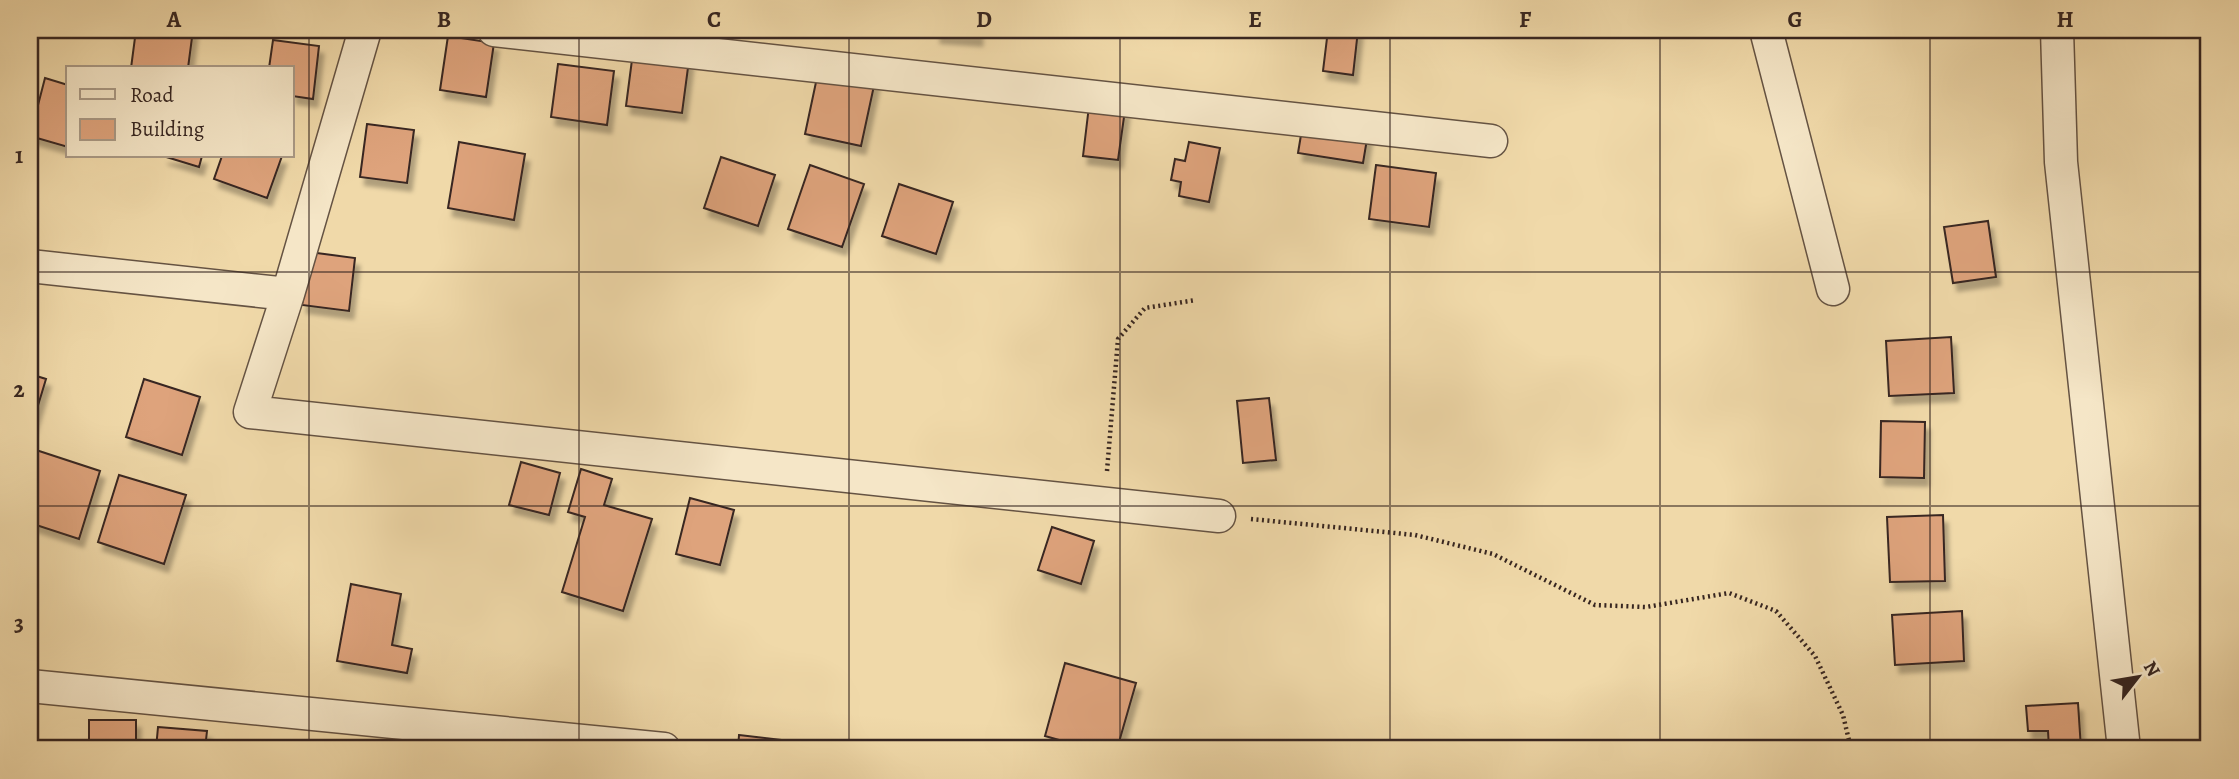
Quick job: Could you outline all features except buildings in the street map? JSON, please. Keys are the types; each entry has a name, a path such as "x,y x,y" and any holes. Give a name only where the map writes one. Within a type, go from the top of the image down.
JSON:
{"street":[{"path":"365,30 288,294 250,412 1219,516"},
{"path":"494,30 1491,141"},
{"path":"1766,30 1833,289"},
{"path":"2057,30 2061,162 2124,749"},
{"path":"30,266 288,294"},
{"path":"30,686 664,749"}],"path":[{"path":"1104,503 1118,339 1145,308 1196,300"},
{"path":"1219,516 1416,535 1493,554 1595,605 1646,607 1729,593 1776,611 1815,656 1843,715 1850,749"}]}
